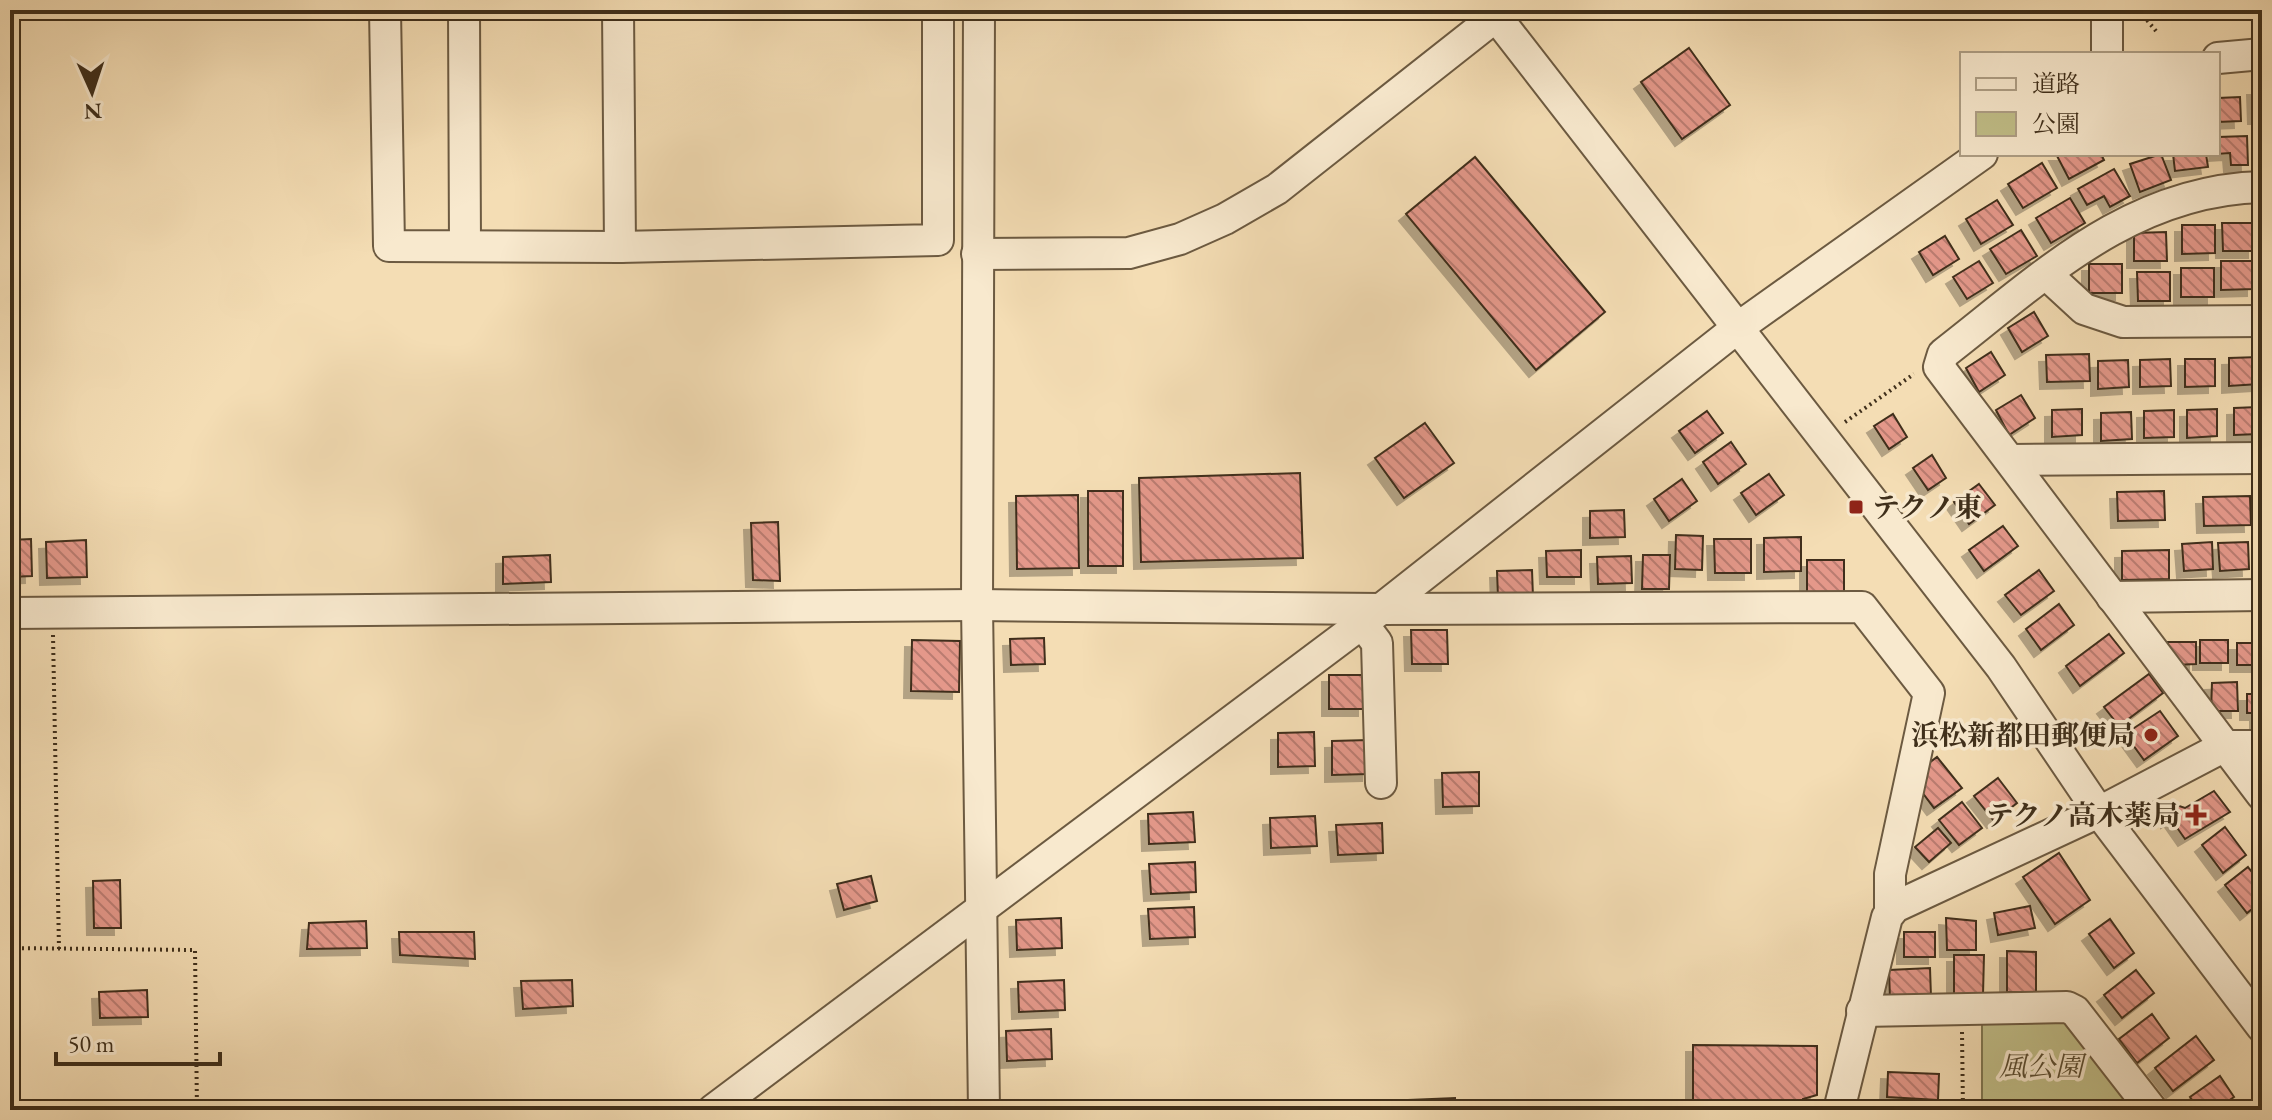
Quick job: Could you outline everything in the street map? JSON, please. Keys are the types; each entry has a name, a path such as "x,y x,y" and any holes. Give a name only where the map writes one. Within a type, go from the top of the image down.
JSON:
{"street":[{"path":"385,10 389,246 620,247 938,240 938,10"},
{"path":"464,10 465,246"},
{"path":"618,10 620,247"},
{"path":"979,10 977,605 984,1110"},
{"path":"2107,10 2107,52"},
{"path":"977,254 1129,253 1180,239 1225,219 1277,189 1497,12 1736,329 2001,667 2099,812 2262,1027"},
{"path":"2220,58 2262,54"},
{"path":"713,1110 1372,616 1736,329 1979,156"},
{"path":"2262,187 2209,191 2154,207 2113,227 2046,274 1943,354 1942,375 2011,460 2262,795"},
{"path":"2046,274 2084,309 2123,322 2262,321"},
{"path":"2011,460 2262,458"},
{"path":"2112,597 2262,595"},
{"path":"10,613 977,605 1372,616 1862,607 1929,693 1890,874 1890,912 1862,1011 1839,1110"},
{"path":"1372,616 1377,643 1381,783"},
{"path":"1890,912 1922,893 2099,812 2225,746 2262,746"},
{"path":"1862,1011 2058,1007 2075,1011 2152,1110"}],"path":[{"path":"2156,10 2146,19 2156,31"},
{"path":"1845,422 1943,354"},
{"path":"53,613 59,949"},
{"path":"10,948 195,950 197,1110"},
{"path":"1962,1009 1963,1110"}],"green space":[{"name":"風公園","path":"2063,1021 2135,1110 1982,1110 1982,1022"}],"building":[{"path":"1689,48 1730,105 1682,139 1641,82"},
{"path":"2254,88 2262,88 2262,117 2255,117"},
{"path":"2240,97 2241,121 2220,122 2220,98"},
{"path":"2247,136 2248,165 2231,165 2230,153 2220,154 2220,137"},
{"path":"2057,156 2102,156 2104,160 2069,179"},
{"path":"2162,156 2171,180 2140,192 2130,164"},
{"path":"2173,156 2206,156 2208,167 2175,171"},
{"path":"1475,157 1605,312 1536,370 1406,214"},
{"path":"2042,163 2057,188 2023,208 2008,184"},
{"path":"2114,169 2130,196 2110,207 2104,196 2087,205 2078,189"},
{"path":"2070,198 2085,223 2051,243 2036,218"},
{"path":"1997,200 2013,225 1981,244 1966,219"},
{"path":"2222,223 2255,223 2255,251 2223,251"},
{"path":"2182,225 2215,225 2215,253 2182,254"},
{"path":"2021,230 2037,256 2006,274 1990,249"},
{"path":"2166,232 2167,261 2134,261 2134,233"},
{"path":"1945,236 1959,259 1933,275 1919,252"},
{"path":"1979,261 1993,283 1967,299 1953,277"},
{"path":"2221,261 2254,261 2254,289 2221,290"},
{"path":"2089,264 2122,264 2122,293 2089,293"},
{"path":"2181,268 2214,268 2214,297 2181,297"},
{"path":"2137,272 2170,272 2170,301 2138,301"},
{"path":"2034,312 2048,336 2022,352 2008,328"},
{"path":"1991,352 2005,375 1979,392 1966,368"},
{"path":"2089,354 2090,381 2047,382 2046,355"},
{"path":"2259,357 2259,384 2229,386 2229,358"},
{"path":"2170,359 2171,386 2140,387 2140,360"},
{"path":"2185,359 2215,359 2215,386 2185,387"},
{"path":"2128,360 2129,387 2098,389 2098,361"},
{"path":"2021,395 2035,418 2009,435 1996,410"},
{"path":"2258,407 2259,434 2234,435 2234,408"},
{"path":"2082,409 2082,435 2052,437 2052,410"},
{"path":"2217,409 2217,436 2187,438 2187,410"},
{"path":"2174,410 2174,437 2144,438 2144,411"},
{"path":"1707,411 1723,433 1695,453 1679,431"},
{"path":"2131,412 2132,439 2101,441 2101,413"},
{"path":"1893,414 1907,437 1889,449 1874,426"},
{"path":"1425,423 1454,463 1404,498 1375,458"},
{"path":"1731,442 1746,464 1718,484 1703,462"},
{"path":"1932,455 1946,478 1928,490 1913,468"},
{"path":"1300,473 1303,558 1141,562 1139,478"},
{"path":"1769,474 1784,495 1756,515 1741,493"},
{"path":"1682,479 1697,501 1669,521 1654,499"},
{"path":"1979,484 1995,505 1969,524 1954,502"},
{"path":"1088,491 1123,491 1123,566 1088,566"},
{"path":"2164,491 2165,520 2118,521 2117,492"},
{"path":"1078,495 1079,568 1017,569 1016,496"},
{"path":"2250,496 2251,525 2204,526 2203,497"},
{"path":"1624,510 1625,537 1590,538 1590,511"},
{"path":"778,522 780,581 753,580 751,523"},
{"path":"2003,526 2018,546 1984,571 1969,550"},
{"path":"1676,535 1703,536 1702,570 1675,569"},
{"path":"1801,537 1801,571 1764,572 1764,538"},
{"path":"31,539 32,576 10,577 10,540"},
{"path":"1714,539 1751,539 1751,573 1715,573"},
{"path":"86,540 87,577 47,578 46,542"},
{"path":"2212,542 2213,569 2184,571 2182,544"},
{"path":"2248,542 2249,569 2220,571 2218,543"},
{"path":"1581,550 1581,577 1547,577 1546,551"},
{"path":"2169,550 2169,579 2122,580 2122,551"},
{"path":"550,555 551,582 503,584 503,557"},
{"path":"1643,555 1670,555 1669,589 1642,589"},
{"path":"1631,556 1632,583 1598,584 1597,557"},
{"path":"1807,560 1844,560 1844,594 1807,594"},
{"path":"1532,570 1533,597 1498,598 1497,571"},
{"path":"2039,570 2054,591 2021,615 2005,595"},
{"path":"2059,604 2074,625 2041,650 2026,629"},
{"path":"1411,630 1447,630 1448,664 1412,664"},
{"path":"2109,634 2124,653 2080,686 2066,666"},
{"path":"1044,638 1045,664 1011,665 1010,639"},
{"path":"912,640 960,641 959,692 911,691"},
{"path":"2200,640 2228,640 2228,663 2200,663"},
{"path":"2168,642 2196,642 2196,664 2175,665 2167,656"},
{"path":"2237,643 2262,643 2262,665 2237,665"},
{"path":"2149,674 2163,693 2119,726 2104,707"},
{"path":"1329,675 1365,675 1365,709 1329,709"},
{"path":"2237,682 2238,711 2211,711 2212,683"},
{"path":"2247,694 2262,694 2262,723 2257,724 2257,713 2247,713"},
{"name":"浜松新都田郵便局","path":"2160,711 2178,736 2144,760 2125,734"},
{"path":"1314,732 1315,766 1278,767 1278,733"},
{"path":"1369,740 1369,774 1332,775 1332,741"},
{"path":"1937,757 1962,788 1934,808 1919,788 1925,766"},
{"path":"1479,772 1479,806 1443,807 1442,773"},
{"path":"1998,778 2017,803 1994,821 1974,796"},
{"name":"テクノ高木薬局","path":"2214,791 2230,812 2185,839 2171,819 2168,821 2167,811 2173,804 2185,808"},
{"path":"1962,802 1982,828 1959,845 1939,820"},
{"path":"1193,812 1195,842 1149,844 1148,814"},
{"path":"1315,816 1317,846 1271,848 1270,818"},
{"path":"1382,823 1383,853 1338,855 1336,825"},
{"path":"2225,827 2246,855 2223,873 2202,845"},
{"path":"1938,828 1951,843 1929,862 1915,847"},
{"path":"2059,853 2090,900 2055,924 2023,877"},
{"path":"1195,862 1196,892 1151,894 1149,864"},
{"path":"2248,867 2262,885 2262,901 2247,913 2225,885"},
{"path":"871,876 877,901 844,910 837,884"},
{"path":"120,880 121,928 94,928 93,881"},
{"path":"2030,906 2035,928 1998,935 1994,913"},
{"path":"1194,907 1195,937 1150,939 1148,909"},
{"path":"1061,918 1062,948 1017,950 1016,920"},
{"path":"1946,918 1976,921 1976,950 1947,950"},
{"path":"2110,919 2134,953 2114,968 2089,934"},
{"path":"366,921 367,948 307,949 309,923"},
{"path":"399,932 474,932 475,959 400,955"},
{"path":"1904,932 1935,932 1935,957 1904,957"},
{"path":"2007,951 2036,952 2036,992 2007,992"},
{"path":"1954,955 1984,955 1983,995 1954,995"},
{"path":"1930,968 1931,997 1890,999 1889,970"},
{"path":"2136,970 2154,993 2122,1018 2104,995"},
{"path":"572,980 573,1006 523,1009 521,981"},
{"path":"1064,980 1065,1010 1019,1012 1018,982"},
{"path":"147,990 148,1017 100,1018 99,992"},
{"path":"2152,1014 2169,1038 2137,1063 2119,1039"},
{"path":"1051,1029 1052,1059 1007,1061 1006,1031"},
{"path":"2196,1036 2214,1060 2173,1091 2155,1068"},
{"path":"1693,1045 1817,1046 1817,1095 1803,1099 1803,1110 1693,1110"},
{"path":"1888,1072 1939,1074 1938,1100 1887,1097"},
{"path":"2220,1076 2234,1097 2215,1110 2199,1110 2190,1097"},
{"path":"1455,1098 1455,1110 1410,1110 1409,1100"},
{"path":"1053,1100 1054,1110 1008,1110 1008,1102"}],"place":[{"name":"テクノ東","path":"1856,507"},
{"name":"浜松新都田郵便局","path":"2151,735"},
{"name":"テクノ高木薬局","path":"2196,815"}]}
